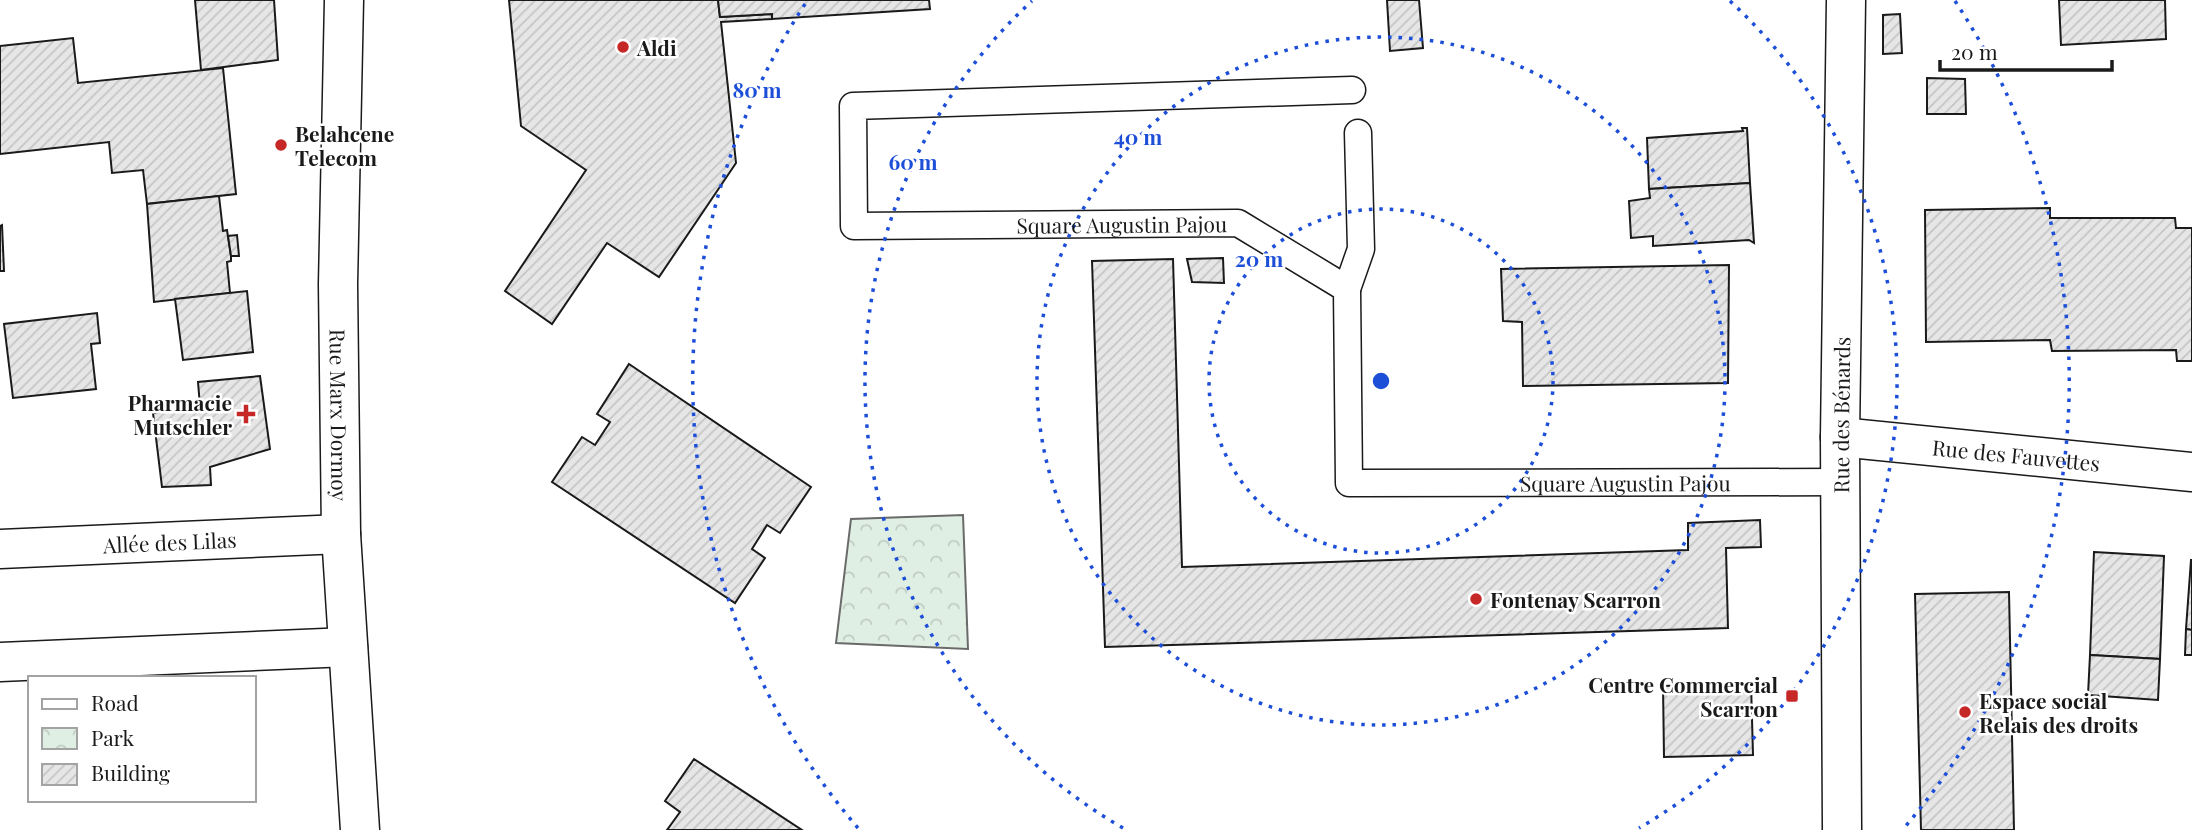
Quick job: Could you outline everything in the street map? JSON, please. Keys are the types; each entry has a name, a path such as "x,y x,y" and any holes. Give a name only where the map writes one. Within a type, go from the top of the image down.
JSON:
{"street":[{"name":"Rue Marx Dormoy","path":"344,0 338,284 341,534 360,830"},
{"name":"Rue des Bénards","path":"1842,830 1840,437 1846,0"},
{"name":"Rue des Fauvettes","path":"1840,437 2192,472"},
{"name":"Allée des Lilas","path":"0,549 341,534"},
{"path":"0,662 348,648"}],"lane":[{"name":"Square Augustin Pajou","path":"1352,90 853,106 854,226 1238,223 1347,289 1349,483 1841,482"},
{"path":"1347,289 1362,249 1358,133"}],"green space":[{"path":"963,515 968,649 836,643 851,519"}],"building":[{"path":"195,0 274,0 278,60 201,70"},
{"path":"509,0 718,0 720,17 772,14 772,19 721,22 736,163 659,277 607,243 552,324 505,291 586,170 521,126"},
{"path":"718,0 929,0 930,9 772,19 772,14 720,17"},
{"path":"1387,0 1419,0 1423,48 1390,51"},
{"path":"2059,0 2165,0 2166,39 2061,45"},
{"path":"1900,14 1902,53 1883,54 1883,15"},
{"path":"73,38 78,83 223,68 236,194 147,204 143,170 112,173 109,142 0,154 0,46"},
{"path":"1927,78 1965,79 1966,114 1927,114"},
{"path":"1742,128 1747,128 1750,183 1649,189 1647,138 1743,131"},
{"path":"1750,183 1754,243 1749,240 1653,246 1653,236 1631,238 1629,201 1650,198 1649,189"},
{"path":"219,196 223,231 227,230 231,256 231,261 227,262 230,293 154,302 147,204"},
{"path":"2050,208 2050,218 2175,218 2176,228 2192,228 2192,361 2177,361 2176,350 2052,351 2050,340 1926,342 1925,210"},
{"path":"2,225 4,271 0,271 0,226"},
{"path":"237,235 239,256 231,256 228,236"},
{"path":"1223,258 1224,283 1192,282 1187,259"},
{"path":"1173,259 1182,567 1688,550 1688,523 1760,520 1761,547 1726,548 1728,628 1105,647 1092,261"},
{"path":"1729,265 1728,383 1523,386 1522,322 1503,321 1501,269"},
{"path":"247,291 253,352 183,360 175,299"},
{"path":"97,313 100,343 91,344 96,389 13,398 4,324"},
{"path":"629,364 811,487 780,533 767,525 752,549 765,558 735,603 552,482 582,437 595,445 610,422 597,414"},
{"path":"260,376 270,449 210,467 211,485 162,487 153,413 200,406 198,382"},
{"path":"2094,552 2164,556 2160,659 2090,655"},
{"path":"2192,560 2192,630 2186,629"},
{"name":"Espace social Relais des droits","path":"2009,592 2014,830 1921,830 1915,594"},
{"path":"2186,629 2192,630 2192,655 2185,655"},
{"path":"2090,655 2160,659 2158,700 2088,695"},
{"path":"1751,683 1753,755 1664,757 1663,686"},
{"path":"694,759 802,830 667,830 680,812 665,801"}],"place":[{"name":"Aldi","path":"623,47"},
{"name":"Belahcene Telecom","path":"281,145"},
{"name":"Pharmacie Mutschler","path":"246,414"},
{"name":"Fontenay Scarron","path":"1476,599"},
{"name":"Centre Commercial Scarron","path":"1792,696"},
{"name":"Espace social Relais des droits","path":"1965,712"}]}
